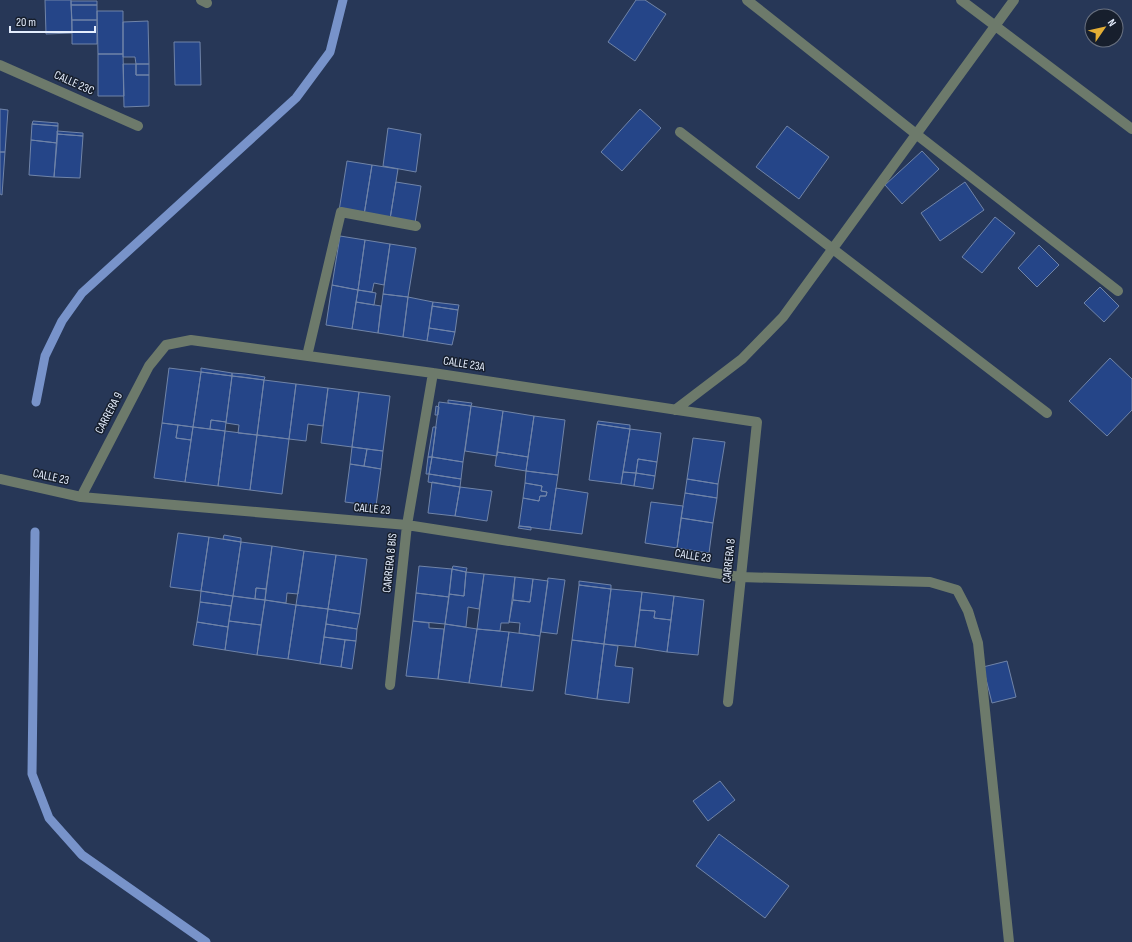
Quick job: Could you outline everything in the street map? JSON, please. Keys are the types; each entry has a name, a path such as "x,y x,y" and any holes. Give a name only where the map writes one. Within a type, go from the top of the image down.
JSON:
{"street":[{"path":"747,0 1118,291"},
{"path":"961,0 1132,129"},
{"path":"675,410 742,358 783,317 1014,0"},
{"name":"CALLE 23C","path":"0,65 138,126"},
{"path":"680,132 1047,413"},
{"path":"307,356 341,212 416,226"},
{"name":"CALLE 23A","path":"166,345 191,340 433,373 757,422"},
{"name":"CARRERA 9","path":"81,497 149,366 166,345"},
{"name":"CARRERA 8 BIS","path":"390,685 408,525 433,373"},
{"name":"CARRERA 8","path":"728,702 757,422"},
{"name":"CALLE 23","path":"0,480 81,497 408,525 740,577 930,582 957,590 968,611 978,643 1009,942"}],"building":[{"path":"45,0 71,0 72,33 46,34"},
{"path":"636,0 645,0 666,14 635,61 608,42"},
{"path":"71,1 97,1 97,5 71,5"},
{"path":"71,5 97,5 97,20 72,20"},
{"path":"97,11 123,11 123,54 98,54"},
{"path":"72,20 97,20 97,44 72,44"},
{"path":"148,21 149,64 136,64 135,57 123,57 123,22"},
{"path":"174,42 200,42 201,85 175,85"},
{"path":"98,54 123,54 124,96 98,96"},
{"path":"123,64 136,64 136,75 149,75 149,106 124,107"},
{"path":"136,64 149,64 149,75 136,75"},
{"path":"0,109 8,110 5,152 0,152"},
{"path":"640,109 661,128 622,171 601,152"},
{"path":"33,121 58,123 58,126 32,124"},
{"path":"32,124 58,126 57,143 31,140"},
{"path":"787,126 829,157 799,199 756,167"},
{"path":"388,128 421,134 416,172 383,166"},
{"path":"57,131 83,133 83,136 57,134"},
{"path":"57,134 83,136 80,178 54,177"},
{"path":"31,140 57,143 54,177 29,175"},
{"path":"922,151 939,169 902,204 885,185"},
{"path":"0,152 5,152 2,195 0,194"},
{"path":"347,161 372,165 364,215 339,211"},
{"path":"372,165 398,169 390,219 364,215"},
{"path":"396,182 421,186 415,223 390,219"},
{"path":"965,182 984,210 940,241 921,213"},
{"path":"995,217 1015,233 982,273 962,257"},
{"path":"340,236 365,240 358,290 332,285"},
{"path":"365,240 390,244 384,285 374,283 372,292 358,290"},
{"path":"390,244 416,248 408,297 383,294"},
{"path":"1039,245 1059,265 1037,287 1018,268"},
{"path":"332,285 358,290 352,329 326,325"},
{"path":"1100,287 1119,306 1104,322 1084,303"},
{"path":"358,290 376,293 374,305 356,302"},
{"path":"383,294 408,297 403,337 378,333"},
{"path":"408,297 433,302 427,341 403,337"},
{"path":"356,302 381,306 378,333 352,329"},
{"path":"433,302 459,305 458,310 432,306"},
{"path":"432,306 458,310 455,332 429,328"},
{"path":"429,328 455,332 452,345 427,341"},
{"path":"1110,358 1132,379 1132,410 1107,436 1069,401"},
{"path":"169,368 201,372 193,427 162,423"},
{"path":"201,368 232,373 232,376 201,372"},
{"path":"201,372 232,376 226,422 211,420 210,429 193,427"},
{"path":"232,373 265,377 264,380 232,376"},
{"path":"232,376 264,380 257,435 238,433 239,425 226,423"},
{"path":"264,380 296,384 289,439 257,435"},
{"path":"296,384 328,388 323,426 308,424 306,441 289,439"},
{"path":"328,388 359,392 352,447 321,443"},
{"path":"359,392 390,396 383,451 352,447"},
{"path":"448,400 472,403 471,406 448,403"},
{"path":"439,402 471,406 463,462 432,457"},
{"path":"436,406 439,407 438,415 435,415"},
{"path":"471,406 503,411 497,456 465,451"},
{"path":"503,411 534,416 528,457 497,452"},
{"path":"534,416 565,420 558,475 526,471"},
{"path":"211,420 226,422 225,431 210,429"},
{"path":"598,421 630,425 630,429 597,424"},
{"path":"162,423 178,425 176,438 191,440 185,482 154,478"},
{"path":"597,424 630,429 621,484 589,480"},
{"path":"178,425 193,427 191,440 176,438"},
{"path":"193,427 225,431 218,486 185,482"},
{"path":"433,427 436,427 432,457 428,457"},
{"path":"630,429 661,433 657,462 638,459 636,473 623,472"},
{"path":"225,431 257,435 250,490 218,486"},
{"path":"257,435 289,439 282,494 250,490"},
{"path":"693,438 725,442 718,484 687,479"},
{"path":"352,447 367,449 364,466 350,464"},
{"path":"367,449 383,451 381,469 364,466"},
{"path":"497,452 528,457 526,471 495,466"},
{"path":"428,457 432,457 429,474 426,474"},
{"path":"432,457 463,462 461,479 429,474"},
{"path":"638,459 657,462 655,476 636,473"},
{"path":"350,464 381,469 376,506 345,502"},
{"path":"526,471 558,475 550,530 519,526 523,498 539,501 540,496 546,496 547,492 541,491 542,486 525,483"},
{"path":"623,472 636,473 634,486 621,484"},
{"path":"636,473 655,476 653,489 634,486"},
{"path":"429,474 461,479 460,487 428,482"},
{"path":"687,479 718,484 717,498 685,493"},
{"path":"432,482 460,487 455,516 428,513"},
{"path":"525,483 542,486 541,491 547,492 546,496 540,496 539,501 523,498"},
{"path":"460,487 492,491 487,521 455,516"},
{"path":"556,488 588,493 582,534 550,530"},
{"path":"685,493 717,498 713,523 681,518"},
{"path":"651,502 683,506 677,548 645,543"},
{"path":"681,518 713,523 709,553 677,548"},
{"path":"519,526 531,527 531,530 518,528"},
{"path":"178,533 209,537 201,591 170,587"},
{"path":"224,535 241,538 241,542 223,539"},
{"path":"209,537 241,542 233,596 201,591"},
{"path":"241,542 272,546 266,589 256,588 255,599 233,596"},
{"path":"272,546 304,551 298,594 287,593 286,603 265,600"},
{"path":"304,551 336,555 328,609 296,605"},
{"path":"336,555 367,559 360,614 328,609"},
{"path":"419,566 452,569 449,597 416,593"},
{"path":"453,566 467,568 466,572 452,569"},
{"path":"452,569 466,572 464,596 449,594"},
{"path":"466,572 484,574 479,609 468,607 466,627 445,624 449,594 464,596"},
{"path":"484,574 515,577 509,623 501,623 500,631 477,629"},
{"path":"515,577 533,579 530,602 513,600"},
{"path":"548,578 565,580 557,634 541,632"},
{"path":"533,579 548,581 540,636 519,633 520,623 509,622 513,600 530,602"},
{"path":"579,581 611,585 611,589 579,585"},
{"path":"579,585 611,589 604,644 572,640"},
{"path":"256,588 266,589 265,600 255,599"},
{"path":"611,589 642,592 635,647 604,644"},
{"path":"201,591 233,596 231,606 200,602"},
{"path":"642,592 674,596 671,620 654,618 655,611 640,610"},
{"path":"416,593 449,597 445,624 413,621"},
{"path":"233,596 265,600 261,625 229,621"},
{"path":"674,596 704,600 698,655 667,652"},
{"path":"265,600 296,605 288,659 257,655"},
{"path":"200,602 231,606 228,627 197,622"},
{"path":"296,605 328,609 320,664 288,659"},
{"path":"328,609 360,614 357,629 326,624"},
{"path":"640,610 655,611 654,618 671,620 667,652 635,647"},
{"path":"229,621 261,625 257,655 225,650"},
{"path":"413,621 429,623 429,628 444,629 438,679 406,676"},
{"path":"197,622 228,627 225,650 193,645"},
{"path":"326,624 357,629 356,641 324,637"},
{"path":"445,624 477,629 469,683 438,679"},
{"path":"477,629 509,632 501,687 469,683"},
{"path":"509,632 540,636 533,691 501,687"},
{"path":"324,637 345,640 341,667 320,664"},
{"path":"345,640 356,641 352,669 341,667"},
{"path":"572,640 604,644 597,699 565,694"},
{"path":"604,644 618,646 615,666 633,668 629,703 597,699"},
{"path":"1007,661 1016,697 992,703 983,667"},
{"path":"720,781 735,800 708,821 693,801"},
{"path":"719,834 789,886 765,918 696,866"}],"waterway":[{"path":"36,402 45,356 62,321 82,293 296,98 330,52 343,0"},
{"path":"35,532 32,774 49,818 82,855 206,942"}]}
